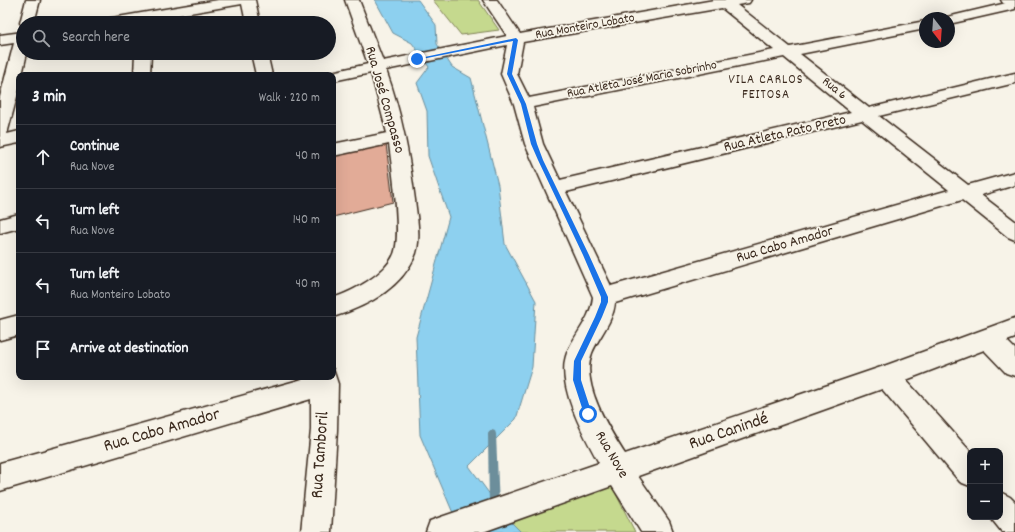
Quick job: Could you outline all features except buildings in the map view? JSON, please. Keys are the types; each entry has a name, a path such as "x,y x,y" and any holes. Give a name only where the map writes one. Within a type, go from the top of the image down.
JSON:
{"street":[{"path":"29,16 33,0"},
{"path":"143,0 144,16"},
{"path":"164,16 243,0"},
{"path":"248,0 251,16"},
{"name":"Rua José Compasso","path":"336,307 358,297 379,285 391,274 404,257 408,222 397,137 378,67 352,0"},
{"path":"490,0 516,40 509,74 523,104 534,144 604,297"},
{"name":"Rua Monteiro Lobato","path":"336,75 472,48 723,2 744,0"},
{"path":"1008,0 1015,4"},
{"name":"Rua 6","path":"723,2 1015,232"},
{"path":"955,19 1015,4"},
{"name":"Rua Atleta José Maria Sobrinho","path":"523,104 919,26"},
{"path":"0,40 16,39"},
{"path":"0,131 18,60"},
{"path":"142,72 143,60"},
{"path":"261,60 263,72"},
{"name":"Rua Atleta Pato Preto","path":"555,188 866,115 1015,78"},
{"path":"336,149 397,137"},
{"path":"0,141 16,138"},
{"path":"967,193 1015,178"},
{"name":"Rua Cabo Amador","path":"604,297 967,193"},
{"path":"0,226 16,222"},
{"name":"Rua Nove","path":"604,297 605,302 599,317 577,361 577,380 588,414 619,470 658,532"},
{"path":"0,330 16,326"},
{"name":"Rua Canindé","path":"446,530 887,376 1015,328"},
{"path":"988,338 1015,365"},
{"path":"887,376 967,469"},
{"name":"Rua Cabo Amador","path":"0,477 324,381"},
{"name":"Rua Tamboril","path":"316,532 324,430 324,381"},
{"path":"1003,510 1015,524"}],"green space":[{"path":"433,0 478,0 499,30 461,35"},
{"path":"610,482 635,532 521,532 508,519"}],"water":[{"path":"375,0 418,0 436,25 437,44 452,67 471,78 498,185 505,244 536,301 532,367 516,419 469,466 508,519 521,532 461,532 420,435 416,337 449,217 428,156 427,111 417,83 429,67 412,43 393,33"}],"waterway":[{"path":"492,434 494,508"}],"district":[{"name":"VILA CARLOS FEITOSA","path":"766,88"}],"route":[{"path":"417,59 516,40 509,74 528,118 534,144 596,276 605,302 577,361 577,380 588,414"}]}
